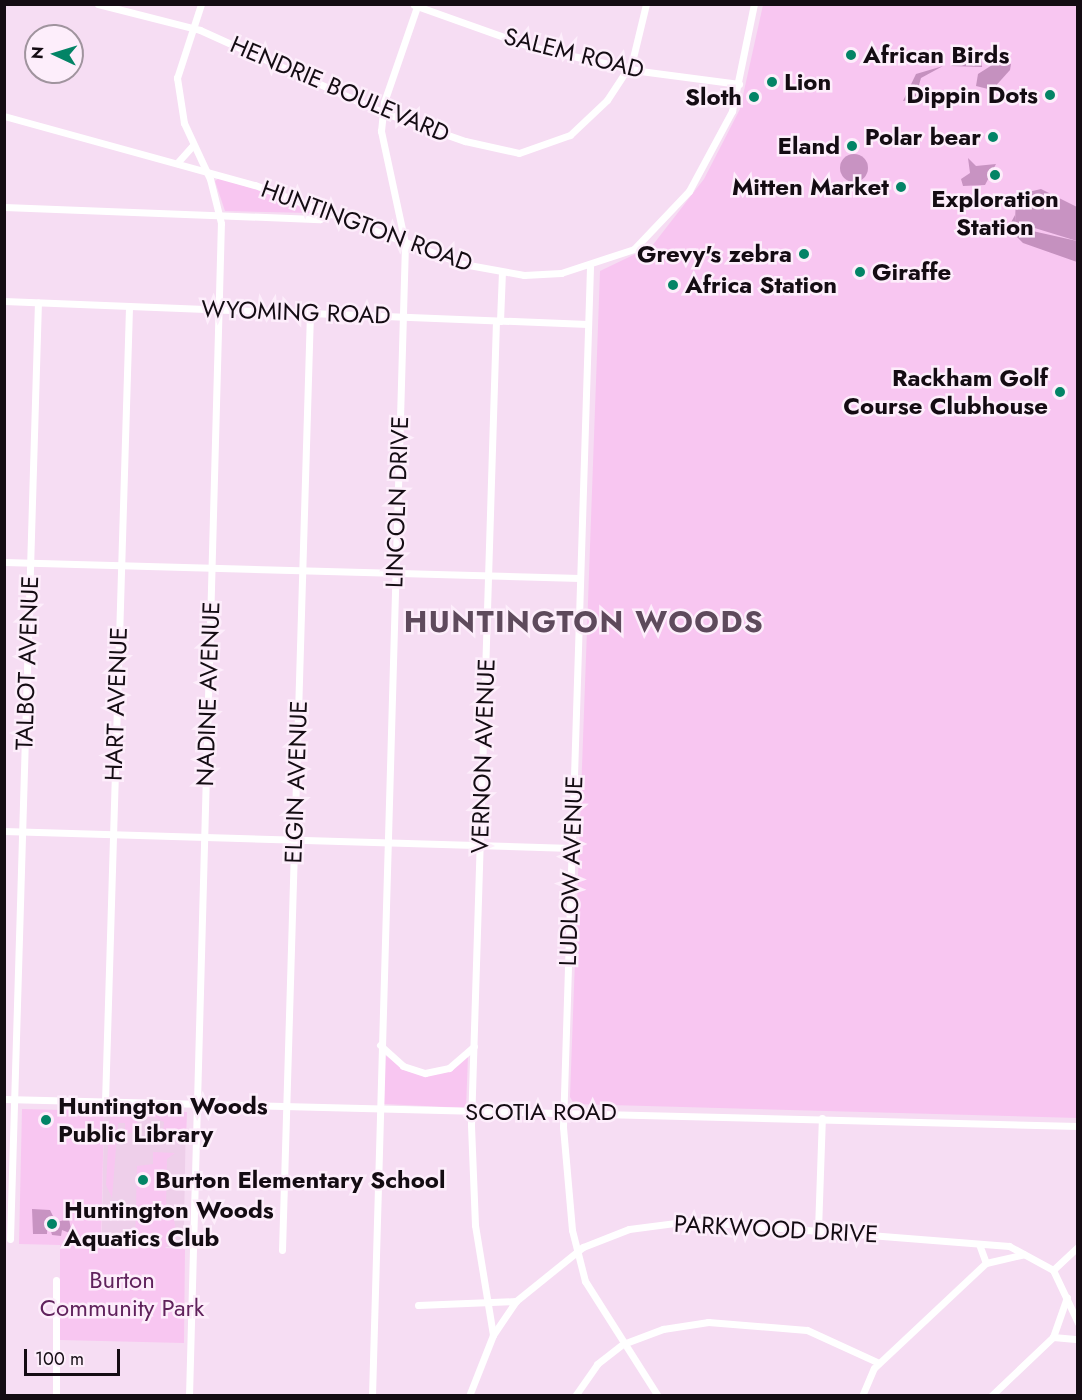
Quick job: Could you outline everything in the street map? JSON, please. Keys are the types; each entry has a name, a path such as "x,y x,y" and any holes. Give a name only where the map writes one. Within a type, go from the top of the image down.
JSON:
{"street":[{"name":"HENDRIE BOULEVARD","path":"98,4 191,27 382,112 465,141 526,152 556,143 582,125 629,69 646,4"},
{"name":"NADINE AVENUE","path":"189,1395 195,1105 220,309 220,215 206,171 193,145 177,78 191,27 201,4"},
{"name":"HUNTINGTON ROAD","path":"4,116 206,171 315,206 405,243 502,272 540,275 590,267 634,249 671,214 722,134 739,84 754,4"},
{"name":"SALEM ROAD","path":"416,5 532,47 629,69 739,84"},
{"name":"LINCOLN DRIVE","path":"372,1395 378,1110 405,243 403,222 382,146 382,112 416,5"},
{"path":"177,163 193,145"},
{"path":"311,218 315,206"},
{"path":"4,207 311,218 332,213"},
{"path":"387,235 403,222"},
{"name":"LUDLOW AVENUE","path":"590,267 563,1116 576,1251 594,1301 658,1395"},
{"name":"VERNON AVENUE","path":"493,1335 485,1304 475,1225 472,1113 488,576 502,272"},
{"name":"WYOMING ROAD","path":"4,301 588,324"},
{"name":"TALBOT AVENUE","path":"10,1239 38,302"},
{"name":"HART AVENUE","path":"105,1102 129,306"},
{"name":"ELGIN AVENUE","path":"282,1250 310,314"},
{"path":"4,562 580,578"},
{"path":"4,831 572,848"},
{"path":"380,1045 403,1066 425,1073 449,1068 474,1047"},
{"name":"SCOTIA ROAD","path":"4,1100 563,1116 607,1112 1077,1126"},
{"path":"818,1230 822,1118"},
{"name":"PARKWOOD DRIVE","path":"493,1335 516,1301 576,1251 616,1233 674,1221 818,1230 979,1244 1026,1254 1053,1270"},
{"path":"979,1244 986,1263"},
{"path":"1077,1247 1053,1270 1077,1323"},
{"path":"862,1395 879,1363 986,1263 1026,1254"},
{"path":"56,1280 56,1395"},
{"path":"991,1395 1053,1337 1067,1297"},
{"path":"418,1305 516,1301"},
{"path":"575,1395 597,1364 623,1344 685,1325 752,1322 822,1334 879,1363"},
{"path":"470,1395 493,1335"},
{"path":"1053,1337 1077,1340"}],"shaded area":[{"path":"968,49 981,56 982,67 951,66"},
{"path":"1000,60 1011,64 1010,70 992,90 976,86 978,74"},
{"path":"943,66 921,78 915,99 903,101 916,74"},
{"path":"854,154 864,158 868,168 864,178 854,182 844,178 840,168 844,158"},
{"path":"968,158 976,166 996,164 985,185 963,186 961,179 970,173"},
{"path":"1041,189 1077,207 1077,241 1015,222 1016,195"},
{"path":"1015,215 1015,222 1028,230 1077,241 1077,262 1023,243 1008,228"},
{"name":"Burton Elementary School","path":"104,1111 186,1112 184,1247 102,1246"},
{"path":"32,1209 50,1210 56,1222 69,1219 72,1234 62,1230 61,1236 52,1235 48,1220 47,1234 33,1234"}],"green space":[{"path":"763,5 1077,5 1077,1118 574,1104 570,1097 600,271 652,246 704,179 740,109"},
{"path":"219,178 304,205 310,213 225,211 215,181"},
{"path":"385,1055 407,1071 426,1076 443,1073 468,1056 466,1108 384,1104"},
{"name":"Burton Community Park","path":"22,1109 104,1111 101,1246 141,1247 135,1244 137,1166 153,1164 153,1152 175,1153 167,1159 166,1207 172,1208 177,1237 165,1248 185,1249 184,1343 60,1340 60,1245 19,1244"},
{"path":"117,1110 187,1112 186,1140 176,1142 176,1134 163,1134 164,1122 153,1117 137,1121 136,1133 125,1133 125,1123 118,1123 112,1198 106,1185 108,1148 110,1115"}],"place":[{"name":"African Birds","path":"851,55"},
{"name":"Lion","path":"772,82"},
{"name":"Dippin Dots","path":"1050,95"},
{"name":"Sloth","path":"754,97"},
{"name":"Polar bear","path":"993,137"},
{"name":"Eland","path":"852,146"},
{"name":"Exploration Station","path":"995,175"},
{"name":"Mitten Market","path":"901,187"},
{"name":"Grevy's zebra","path":"804,254"},
{"name":"Giraffe","path":"860,272"},
{"name":"Africa Station","path":"673,285"},
{"name":"Rackham Golf Course Clubhouse","path":"1060,392"},
{"name":"Huntington Woods Public Library","path":"46,1120"},
{"name":"Burton Elementary School","path":"143,1180"},
{"name":"Huntington Woods Aquatics Club","path":"52,1224"}],"district":[{"name":"HUNTINGTON WOODS","path":"584,622"}]}
